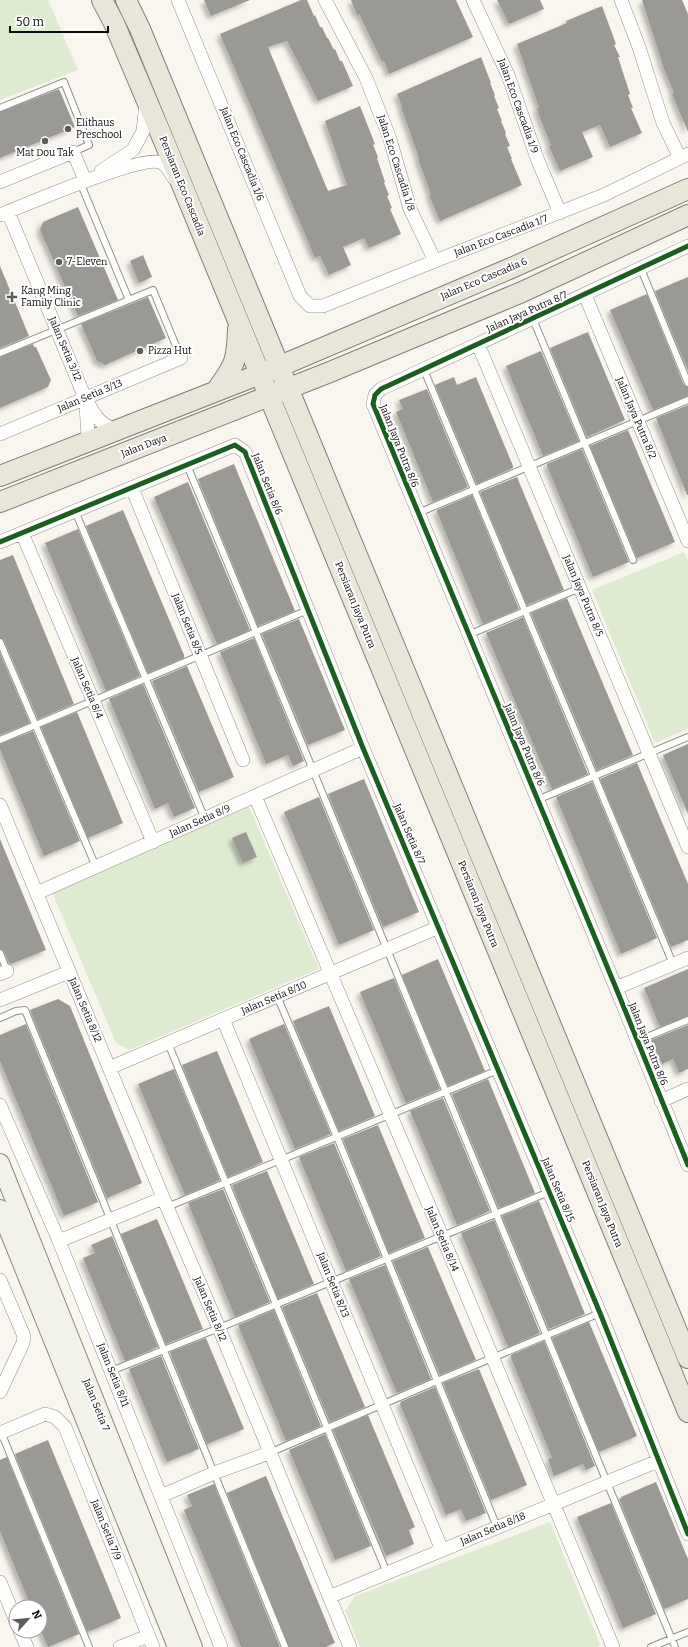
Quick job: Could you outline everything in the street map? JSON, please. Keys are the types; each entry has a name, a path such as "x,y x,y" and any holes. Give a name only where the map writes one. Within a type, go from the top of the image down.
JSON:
{"main road":[{"name":"Persiaran Eco Cascadia","path":"102,0 114,23 166,146 269,396"},
{"name":"Persiaran Eco Cascadia","path":"126,0 287,389"},
{"name":"Jalan Eco Cascadia 6","path":"278,367 517,265 688,189"},
{"path":"287,389 522,292 688,215"},
{"path":"216,391 235,362 238,321"},
{"path":"263,331 279,345 288,349 319,349"},
{"path":"0,476 278,367"},
{"path":"307,438 304,417 308,395 330,372"},
{"name":"Jalan Daya","path":"0,502 287,389"},
{"name":"Persiaran Jaya Putra","path":"287,389 688,1358"},
{"name":"Persiaran Jaya Putra","path":"269,396 688,1412"},
{"path":"227,413 249,412 258,415 290,447"}],"street":[{"name":"Jalan Eco Cascadia 1/6","path":"178,0 300,296 310,306"},
{"name":"Jalan Eco Cascadia 1/8","path":"325,0 366,78 390,139 410,209 434,261"},
{"name":"Jalan Eco Cascadia 1/9","path":"473,0 508,75 538,162 560,213"},
{"path":"621,0 663,123 684,156"},
{"path":"85,180 133,150 143,131 146,100"},
{"path":"141,164 161,153 172,138 169,101"},
{"path":"0,182 73,152 85,180"},
{"name":"Jalan Eco Cascadia 1/7","path":"310,306 323,306 434,261 560,213 604,195 684,156"},
{"path":"4,214 85,180 141,164 155,162 162,163 184,190"},
{"name":"Jalan Setia 3/12","path":"4,214 56,329 85,398"},
{"name":"Jalan Jaya Putra 8/7","path":"375,395 381,389 688,246"},
{"name":"Jalan Jaya Putra 8/2","path":"585,295 688,541"},
{"name":"Jalan Jaya Putra 8/5","path":"478,344 688,847"},
{"name":"Jalan Setia 3/13","path":"0,434 181,358"},
{"name":"Jalan Jaya Putra 8/6","path":"375,395 372,404 616,988 661,1101 687,1159"},
{"path":"85,398 96,418 106,426 115,430"},
{"path":"84,442 88,434 85,398"},
{"name":"Jalan Setia 8/6","path":"0,542 234,445 245,452 364,748"},
{"name":"Jalan Setia 8/5","path":"132,488 243,760"},
{"name":"Jalan Setia 8/4","path":"22,533 153,842"},
{"name":"Jalan Setia 8/9","path":"37,894 364,748"},
{"name":"Jalan Setia 8/7","path":"364,748 439,928"},
{"name":"Jalan Setia 8/14","path":"255,796 389,1115 442,1236 613,1647"},
{"name":"Jalan Setia 8/12","path":"0,805 219,1328 269,1453 350,1647"},
{"name":"Jalan Setia 8/10","path":"109,1068 439,928"},
{"name":"Jalan Setia 8/15","path":"439,928 600,1313 688,1534"},
{"path":"616,988 688,958"},
{"path":"0,1000 69,972"},
{"name":"Jalan Setia 8/13","path":"223,1020 442,1550"},
{"path":"661,1101 688,1089"},
{"name":"Jalan Setia 8/11","path":"0,1105 59,1241 221,1647"},
{"name":"Jalan Setia 7","path":"0,1163 193,1647"},
{"path":"59,1241 110,1220 165,1202"},
{"name":"Jalan Setia 7","path":"0,1209 177,1647"},
{"path":"0,1280 24,1336 23,1343 0,1392"},
{"name":"Jalan Setia 7/9","path":"0,1432 45,1414 55,1417 65,1427 150,1641"},
{"path":"161,1496 214,1473 269,1453"},
{"name":"Jalan Setia 8/18","path":"329,1597 658,1461"},
{"path":"0,1582 8,1602"},
{"path":"120,1647 150,1641"}],"lane":[{"path":"0,108 64,82 89,145 73,152"},
{"path":"85,180 129,300"},
{"path":"641,269 688,383"},
{"path":"0,353 153,290 181,358"},
{"path":"533,319 634,560"},
{"path":"424,370 673,964"},
{"path":"417,513 688,400"},
{"path":"187,465 675,1647"},
{"path":"75,511 204,819"},
{"path":"468,635 580,588"},
{"path":"0,740 308,610"},
{"path":"0,642 96,867"},
{"path":"537,800 688,737"},
{"path":"0,953 4,973"},
{"path":"277,996 337,1137 497,1527"},
{"path":"0,1018 16,1011 25,1010 285,1647"},
{"path":"637,1041 688,1020"},
{"path":"168,1043 387,1573"},
{"path":"165,1202 226,1183 499,1070"},
{"path":"111,1371 276,1305 549,1192"},
{"path":"269,1453 600,1313"},
{"path":"0,1432 89,1647"},
{"path":"651,1647 688,1632"}],"green space":[{"path":"0,0 48,0 78,70 0,100"},
{"path":"684,552 688,560 688,729 655,743 592,590"},
{"path":"248,804 319,969 129,1050 116,1043 52,892"},
{"path":"550,1522 600,1644 598,1647 360,1647 345,1611 355,1596"}],"building":[{"path":"204,0 250,0 211,16"},
{"path":"301,0 307,0 320,27 322,27 334,50 335,49 340,61 342,61 353,86 318,101 287,41 268,47 328,191 347,185 325,121 360,106 375,144 373,145 389,195 387,196 392,208 390,209 401,234 369,248 364,238 343,247 351,265 329,275 320,256 315,258 220,34"},
{"path":"351,0 456,0 473,37 389,74 384,61 382,62 359,14 357,15"},
{"path":"497,0 540,0 544,9 509,24"},
{"path":"642,0 682,0 688,14 688,132 672,94 674,93 664,69"},
{"path":"602,6 616,44 614,45 620,57 618,57 633,108 631,108 642,133 610,147 600,125 582,132 593,157 560,171 549,146 551,145 541,121 537,109 539,108 517,44 567,23 566,21"},
{"path":"481,57 495,95 494,96 499,108 497,109 510,146 507,147 522,185 440,221 429,195 431,195 397,94"},
{"path":"59,89 75,127 0,158 0,112"},
{"path":"78,207 118,300 78,316 40,230 43,222"},
{"path":"143,255 152,277 139,283 130,261"},
{"path":"0,266 29,336 0,348"},
{"path":"688,277 688,371 655,291"},
{"path":"647,294 684,385 688,387 688,396 653,410 610,310"},
{"path":"148,297 166,338 105,365 97,361 81,324"},
{"path":"588,332 625,420 587,437 550,348"},
{"path":"33,344 34,347 36,347 51,380 48,387 0,408 0,357"},
{"path":"541,351 579,441 543,456 506,366"},
{"path":"454,377 457,385 476,377 513,466 513,468 477,484 435,385"},
{"path":"427,389 468,487 433,502 396,412 403,409 399,400"},
{"path":"688,405 688,495 687,495 656,418"},
{"path":"628,430 675,542 637,558 590,446"},
{"path":"582,449 629,562 593,577 547,466 547,464"},
{"path":"234,464 295,611 258,626 198,479"},
{"path":"517,477 564,590 527,605 480,492"},
{"path":"188,482 250,630 217,644 154,497"},
{"path":"472,495 519,609 483,624 437,512 437,510"},
{"path":"123,510 184,655 184,658 148,673 86,526"},
{"path":"78,529 140,676 106,691 45,543"},
{"path":"13,555 74,704 38,719 4,640 0,638 0,560"},
{"path":"567,598 633,755 597,770 531,613"},
{"path":"523,617 588,774 552,789 486,633"},
{"path":"299,619 345,730 308,745 262,634"},
{"path":"254,638 304,761 293,766 288,755 266,764 220,652"},
{"path":"0,653 30,723 0,735"},
{"path":"187,666 234,777 199,792 152,681"},
{"path":"143,684 195,808 174,817 168,803 155,809 109,699"},
{"path":"77,712 123,823 88,838 41,727"},
{"path":"33,731 80,841 44,856 0,749 0,744"},
{"path":"688,744 688,814 663,755"},
{"path":"637,763 688,884 688,940 671,947 600,779"},
{"path":"364,779 419,912 383,927 328,794"},
{"path":"592,782 657,938 621,954 556,797"},
{"path":"319,797 374,930 339,945 284,812"},
{"path":"246,832 257,857 243,863 232,838"},
{"path":"0,839 46,950 11,964 9,963 4,951 0,949"},
{"path":"438,959 485,1071 448,1086 402,975"},
{"path":"688,969 688,1016 660,1027 644,988"},
{"path":"394,978 440,1089 406,1103 360,992"},
{"path":"58,999 70,1006 142,1183 107,1198 30,1010"},
{"path":"329,1006 375,1116 339,1131 293,1021"},
{"path":"26,1024 98,1202 64,1216 0,1061 0,1035"},
{"path":"284,1024 331,1134 295,1149 249,1039"},
{"path":"688,1025 688,1069 679,1073 673,1059 662,1064 651,1040"},
{"path":"217,1051 263,1162 228,1177 182,1065"},
{"path":"174,1069 220,1180 185,1195 138,1084"},
{"path":"488,1079 535,1193 499,1208 452,1094"},
{"path":"443,1098 490,1211 457,1225 410,1111"},
{"path":"378,1125 425,1238 389,1253 343,1139"},
{"path":"334,1143 381,1256 346,1271 299,1157"},
{"path":"267,1171 314,1284 278,1299 232,1185"},
{"path":"223,1189 270,1302 235,1317 188,1203"},
{"path":"539,1201 585,1314 549,1329 502,1216"},
{"path":"157,1219 203,1329 166,1344 121,1234"},
{"path":"494,1220 540,1333 508,1347 461,1233"},
{"path":"112,1236 158,1347 125,1361 83,1258 95,1253 91,1245"},
{"path":"428,1247 476,1360 440,1375 393,1261"},
{"path":"385,1265 431,1379 397,1393 349,1279"},
{"path":"317,1293 365,1407 330,1422 282,1307"},
{"path":"274,1310 321,1426 286,1441 238,1325"},
{"path":"589,1322 637,1436 599,1452 552,1338"},
{"path":"206,1338 244,1429 207,1444 170,1352"},
{"path":"544,1341 595,1466 586,1470 583,1464 554,1476 548,1459 552,1458 511,1358 511,1355"},
{"path":"161,1356 199,1449 167,1462 129,1369"},
{"path":"479,1369 527,1485 491,1500 443,1383"},
{"path":"435,1387 486,1513 466,1521 461,1509 446,1515 400,1404 400,1402"},
{"path":"368,1415 415,1527 409,1530 414,1544 386,1556 333,1430"},
{"path":"325,1434 371,1546 335,1560 289,1450"},
{"path":"48,1440 121,1618 90,1631 87,1631 15,1454"},
{"path":"7,1457 79,1634 48,1647 44,1639 48,1639 48,1599 28,1599 0,1531 0,1460"},
{"path":"266,1476 335,1643 325,1647 289,1647 227,1493"},
{"path":"656,1482 688,1559 688,1599 664,1609 619,1499"},
{"path":"214,1484 280,1647 241,1647 184,1510 192,1506 187,1495"},
{"path":"611,1503 656,1614 623,1628 577,1517"}],"cycle path":[{"path":"688,246 381,389 375,395 373,404 688,1165"},
{"path":"0,542 235,445 245,452 363,748 600,1313 688,1534"}],"place":[{"name":"Elithaus Preschool","path":"68,129"},
{"name":"Mat Dou Tak","path":"45,141"},
{"name":"7-Eleven","path":"59,262"},
{"name":"Kang Ming Family Clinic","path":"12,297"},
{"name":"Pizza Hut","path":"140,351"}]}
